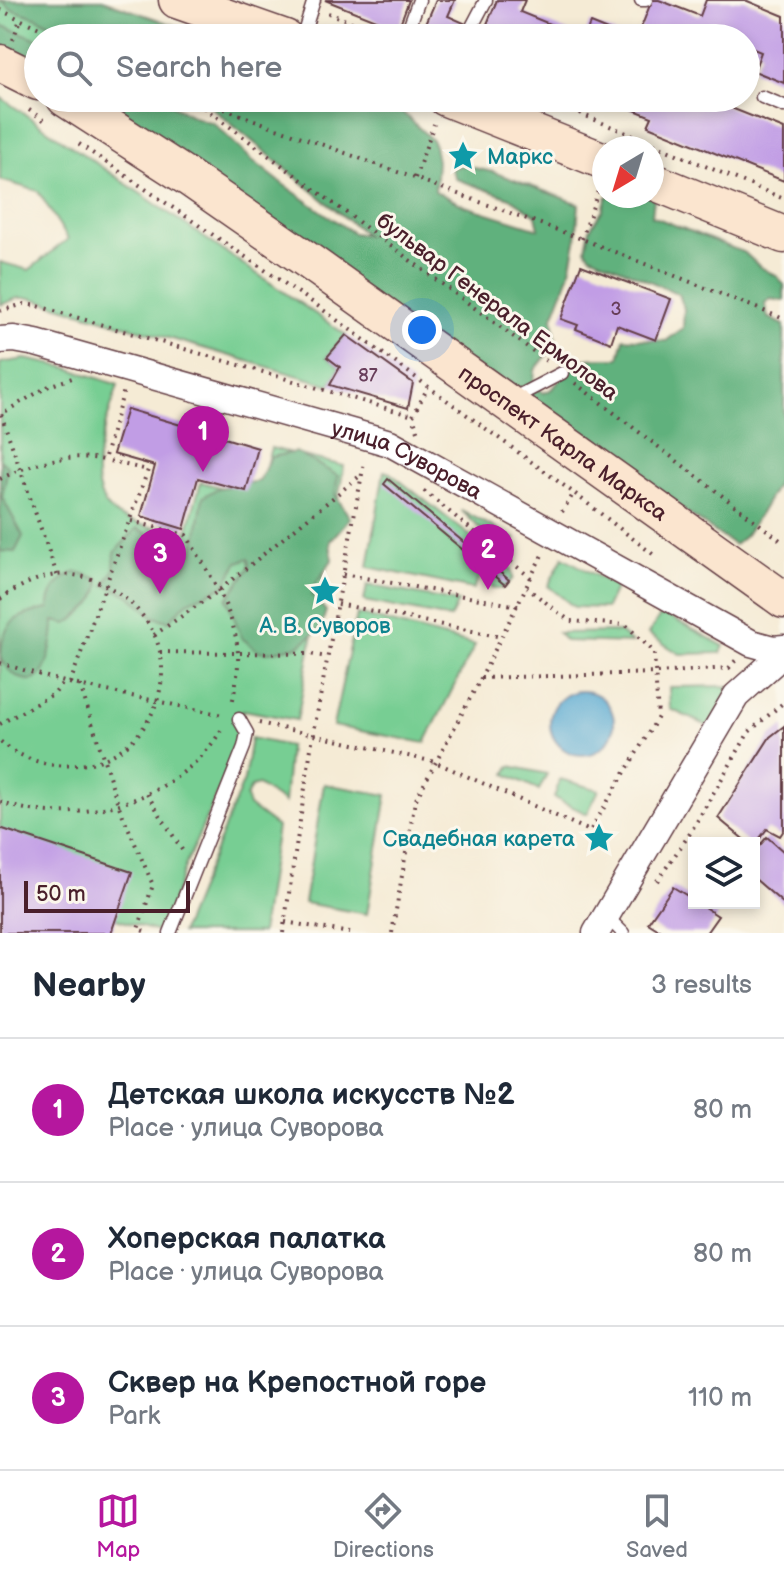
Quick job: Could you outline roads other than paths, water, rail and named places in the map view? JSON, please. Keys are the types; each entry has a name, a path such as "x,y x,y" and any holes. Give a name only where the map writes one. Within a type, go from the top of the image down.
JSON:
{"main road":[{"path":"178,0 246,24"},
{"path":"0,63 24,87"},
{"name":"проспект Карла Маркса","path":"58,112 237,212 784,600"},
{"path":"458,112 592,170"},
{"path":"664,185 784,224"}],"street":[{"name":"улица Суворова","path":"0,340 36,343 390,443 751,643 784,650"},
{"path":"608,927 736,696 784,650"}],"lane":[{"path":"410,24 419,0"},
{"path":"473,24 486,0"},
{"path":"306,24 312,3"},
{"path":"762,97 784,106"},
{"path":"505,402 562,373"},
{"path":"170,933 244,747 247,733 234,718"}],"water":[{"path":"582,691 600,697 608,705 614,723 608,741 600,749 582,755 564,749 556,741 550,723 556,705 564,697"}],"place":[{"name":"Маркс","path":"463,156"},
{"name":"Детская школа искусств №2","path":"203,472"},
{"name":"Хоперская палатка","path":"488,590"},
{"name":"А. В. Суворов","path":"325,591"},
{"name":"Сквер на Крепостной горе","path":"160,594"},
{"name":"Свадебная карета","path":"599,838"}]}
